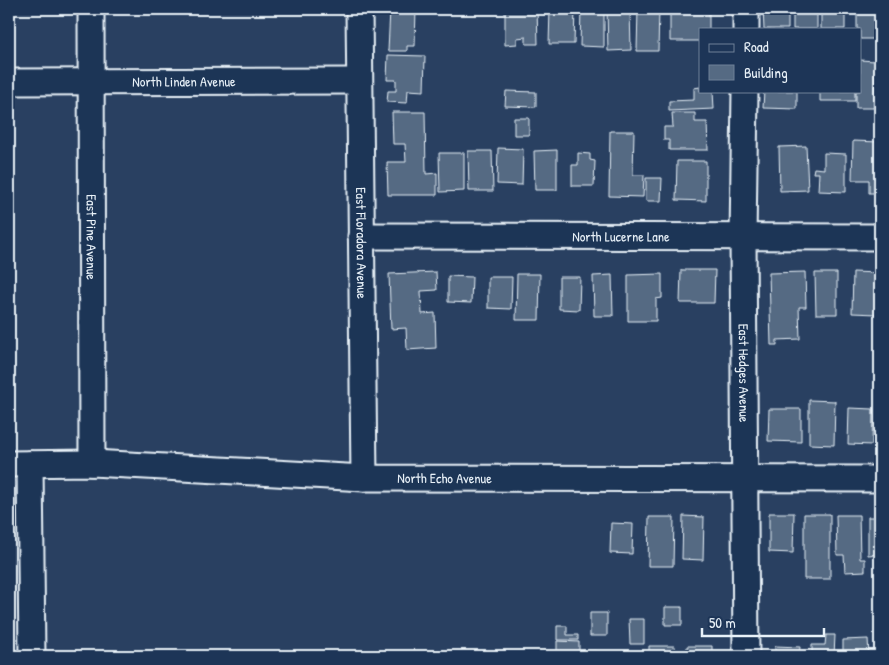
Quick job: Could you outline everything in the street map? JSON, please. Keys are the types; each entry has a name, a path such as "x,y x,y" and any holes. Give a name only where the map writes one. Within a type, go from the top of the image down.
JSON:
{"street":[{"name":"East Pine Avenue","path":"91,9 92,463"},
{"name":"East Floradora Avenue","path":"359,9 364,478"},
{"path":"746,9 746,28"},
{"name":"North Linden Avenue","path":"9,82 359,81"},
{"name":"East Hedges Avenue","path":"745,92 743,238 746,656"},
{"name":"North Lucerne Lane","path":"361,236 880,237"},
{"name":"North Echo Avenue","path":"20,464 92,463 364,478 880,479"},
{"path":"20,464 32,656"}],"building":[{"path":"390,9 416,9 415,46 407,46 407,51 388,51"},
{"path":"505,9 537,9 538,44 526,44 526,37 517,38 517,44 505,45"},
{"path":"550,9 575,9 574,44 549,44"},
{"path":"581,9 604,9 604,47 580,46"},
{"path":"607,9 630,9 631,50 608,51"},
{"path":"638,9 659,9 658,51 637,51"},
{"path":"670,9 709,9 709,28 699,28 699,41 670,41"},
{"path":"763,9 788,9 788,28 764,28"},
{"path":"793,9 817,9 817,28 793,28"},
{"path":"821,9 845,9 845,28 821,28"},
{"path":"857,13 880,13 880,50 875,50 875,39 862,39 862,28 857,28"},
{"path":"388,55 425,56 424,91 408,90 407,103 387,102 388,91 396,91 396,80 387,80"},
{"path":"862,60 875,61 874,108 856,108 856,92 862,92"},
{"path":"699,87 699,92 713,92 714,109 669,111 669,101 694,100 694,88"},
{"path":"506,91 536,92 536,107 505,106"},
{"path":"764,92 797,92 797,109 763,108"},
{"path":"820,92 855,92 855,101 820,101"},
{"path":"392,112 425,112 426,174 437,173 437,195 388,195 387,162 406,162 405,144 393,144"},
{"path":"672,113 695,113 695,122 707,122 708,150 669,150 669,140 664,140 664,127 673,127"},
{"path":"514,118 529,118 529,135 514,135"},
{"path":"610,131 634,131 633,175 644,175 643,197 609,196"},
{"path":"853,141 880,142 880,193 869,193 869,180 852,180"},
{"path":"806,146 808,190 780,191 779,147"},
{"path":"498,148 523,149 522,185 497,184"},
{"path":"557,150 557,190 535,190 534,151"},
{"path":"468,151 492,151 493,191 469,191"},
{"path":"439,153 464,153 464,191 440,192"},
{"path":"578,153 590,154 590,160 595,161 594,186 572,186 572,165 578,165"},
{"path":"824,153 846,154 846,192 818,191 819,173 813,173 814,168 824,169"},
{"path":"677,161 706,161 706,201 676,200"},
{"path":"646,178 662,178 661,201 646,201"},
{"path":"681,270 715,270 714,303 680,303"},
{"path":"436,272 437,290 421,291 422,314 435,313 436,348 407,350 406,328 391,329 389,274"},
{"path":"805,272 806,307 799,307 800,339 777,340 777,345 771,345 769,273"},
{"path":"853,272 878,273 877,314 852,313"},
{"path":"815,273 837,273 837,314 816,314"},
{"path":"517,274 540,274 539,320 516,320"},
{"path":"662,274 662,298 656,299 656,321 628,321 628,275"},
{"path":"612,275 613,316 594,316 593,276"},
{"path":"448,276 472,277 471,303 448,302"},
{"path":"488,277 512,277 511,309 488,308"},
{"path":"559,277 580,277 579,310 559,309"},
{"path":"809,400 835,401 834,445 809,444"},
{"path":"849,408 873,409 872,445 848,444"},
{"path":"769,409 801,409 801,442 768,441"},
{"path":"769,513 794,513 793,553 769,552"},
{"path":"804,514 830,514 830,579 804,579"},
{"path":"836,515 859,515 860,559 865,559 865,571 845,572 844,555 837,555"},
{"path":"683,516 704,517 703,560 682,559"},
{"path":"649,517 674,517 673,566 648,566"},
{"path":"868,517 880,517 880,554 868,555"},
{"path":"611,523 633,524 632,554 610,553"},
{"path":"665,607 682,607 682,625 665,625"},
{"path":"590,613 607,613 607,636 590,636"},
{"path":"629,619 644,619 644,644 630,644"},
{"path":"557,626 567,626 567,635 578,635 578,640 557,640"},
{"path":"826,635 835,635 834,656 812,656 812,645 825,645"},
{"path":"868,639 869,656 843,656 843,640"},
{"path":"557,641 579,642 579,656 557,656"},
{"path":"649,646 675,646 675,656 649,656"},
{"path":"687,646 712,646 712,656 687,656"},
{"path":"775,646 800,647 799,656 775,656"},
{"path":"586,651 597,651 597,656 586,656"}]}
